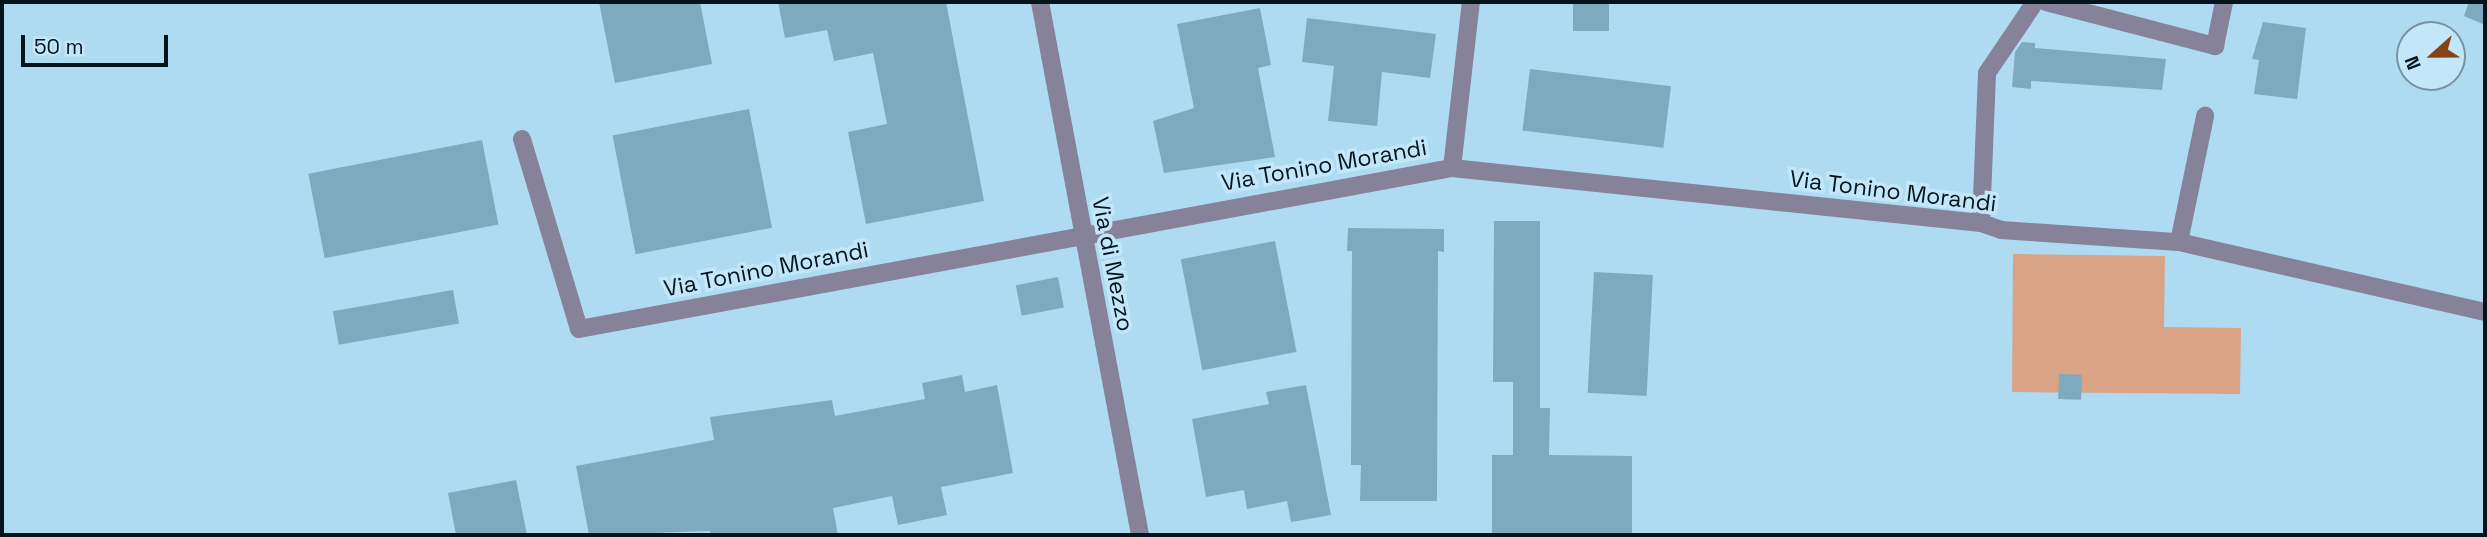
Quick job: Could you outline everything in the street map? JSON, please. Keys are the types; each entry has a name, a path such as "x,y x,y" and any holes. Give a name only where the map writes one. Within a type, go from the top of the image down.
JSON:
{"street":[{"name":"Via di Mezzo","path":"1040,2 1140,535"},
{"path":"1452,168 1471,2"},
{"path":"1981,223 1987,73 2035,2"},
{"path":"2046,2 2216,46 2224,2"},
{"path":"2179,242 2205,116"},
{"name":"Via Tonino Morandi","path":"522,139 579,329 1082,234 1452,168 1981,223 2001,230 2179,242 2485,312"}],"shaded area":[{"path":"2013,254 2165,256 2164,327 2241,328 2240,394 2012,392"}],"building":[{"path":"599,2 700,2 712,64 615,83"},
{"path":"778,2 946,2 984,201 866,224 848,132 887,124 873,53 834,61 827,30 785,38"},
{"path":"1573,2 1609,2 1609,31 1573,31"},
{"path":"2469,2 2485,2 2485,25 2464,16"},
{"path":"1260,8 1271,65 1258,68 1275,157 1164,173 1153,121 1194,108 1177,24"},
{"path":"1307,18 1436,34 1430,78 1382,72 1377,126 1328,121 1334,66 1302,62"},
{"path":"2263,22 2306,28 2297,99 2254,94 2259,60 2252,59"},
{"path":"2022,42 2035,43 2035,48 2166,59 2162,90 2031,81 2031,89 2012,87 2015,52"},
{"path":"1530,69 1671,86 1663,148 1522,131"},
{"path":"749,109 772,228 636,254 613,136"},
{"path":"482,140 498,224 325,258 308,174"},
{"path":"1494,221 1540,221 1540,408 1550,408 1549,455 1632,456 1632,535 1492,535 1492,455 1513,455 1513,382 1493,382"},
{"path":"1348,228 1444,229 1444,252 1438,251 1437,501 1360,501 1361,465 1351,465 1352,251 1347,251"},
{"path":"1275,241 1297,352 1202,370 1181,259"},
{"path":"1594,272 1653,275 1647,396 1588,393"},
{"path":"1058,277 1064,307 1022,316 1016,285"},
{"path":"453,290 459,323 339,345 333,311"},
{"path":"2059,374 2082,375 2081,400 2058,399"},
{"path":"962,375 965,392 997,385 1013,473 941,487 947,515 898,525 892,496 833,508 838,535 711,535 710,531 589,535 576,466 714,440 710,417 832,400 835,416 925,399 922,383"},
{"path":"1306,385 1331,515 1291,522 1287,501 1247,509 1244,490 1206,497 1192,419 1269,404 1266,392"},
{"path":"516,480 527,535 456,535 448,493"}]}
